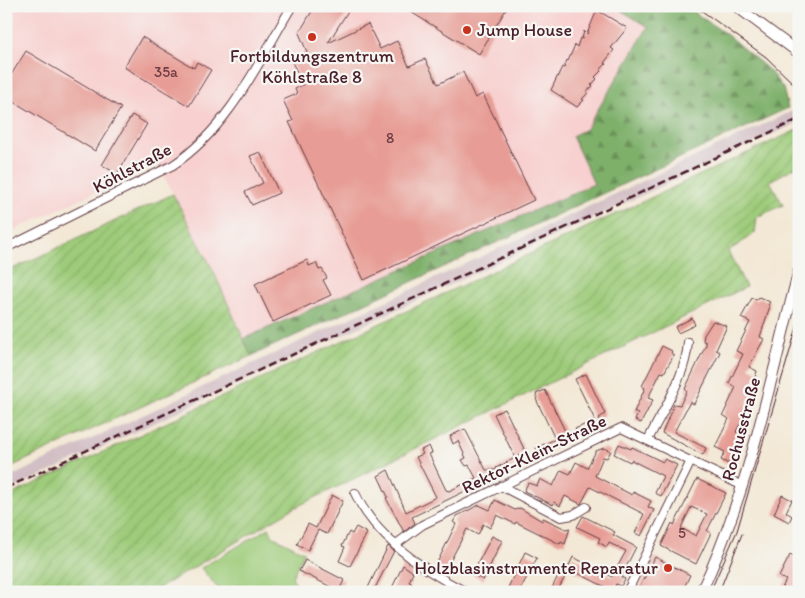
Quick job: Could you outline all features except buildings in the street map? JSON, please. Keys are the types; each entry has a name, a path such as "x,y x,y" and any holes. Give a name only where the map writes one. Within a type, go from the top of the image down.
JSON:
{"street":[{"name":"Köhlstraße","path":"6,248 173,166 187,155 222,122 292,6"},
{"path":"736,6 799,54"},
{"name":"Rochusstraße","path":"701,592 722,546 743,486 766,408 799,270"},
{"path":"648,440 674,389 687,354 688,342"},
{"name":"Rektor-Klein-Straße","path":"395,545 422,525 621,428 743,486"},
{"path":"627,592 691,461"},
{"path":"501,486 561,517 573,515 586,507"},
{"path":"355,493 363,511 395,545 425,567 466,592"}],"shaded area":[{"path":"6,6 614,6 648,27 586,129 594,184 243,339 212,268 157,163 6,234"},
{"path":"799,108 799,122 6,492 6,479"}],"green space":[{"path":"614,6 685,6 726,34 769,70 783,88 788,108 251,356 243,339 594,184 572,136 586,129 648,27"},
{"path":"799,129 799,165 770,181 783,205 757,217 755,233 728,251 746,287 294,508 152,592 6,592 6,497"},
{"path":"173,194 212,268 251,356 6,469 6,272"},
{"path":"269,528 274,537 304,552 292,577 299,589 305,592 221,592 201,568"}],"tram line":[{"path":"695,6 766,57 799,89"},
{"path":"710,592 737,531 799,320"},
{"path":"719,592 742,534"}],"railway":[{"path":"6,488 799,119"}],"place":[{"name":"Jump House","path":"467,30"},
{"name":"Fortbildungszentrum Köhlstraße 8","path":"312,37"},
{"name":"Holzblasinstrumente Reparatur","path":"668,568"}]}
